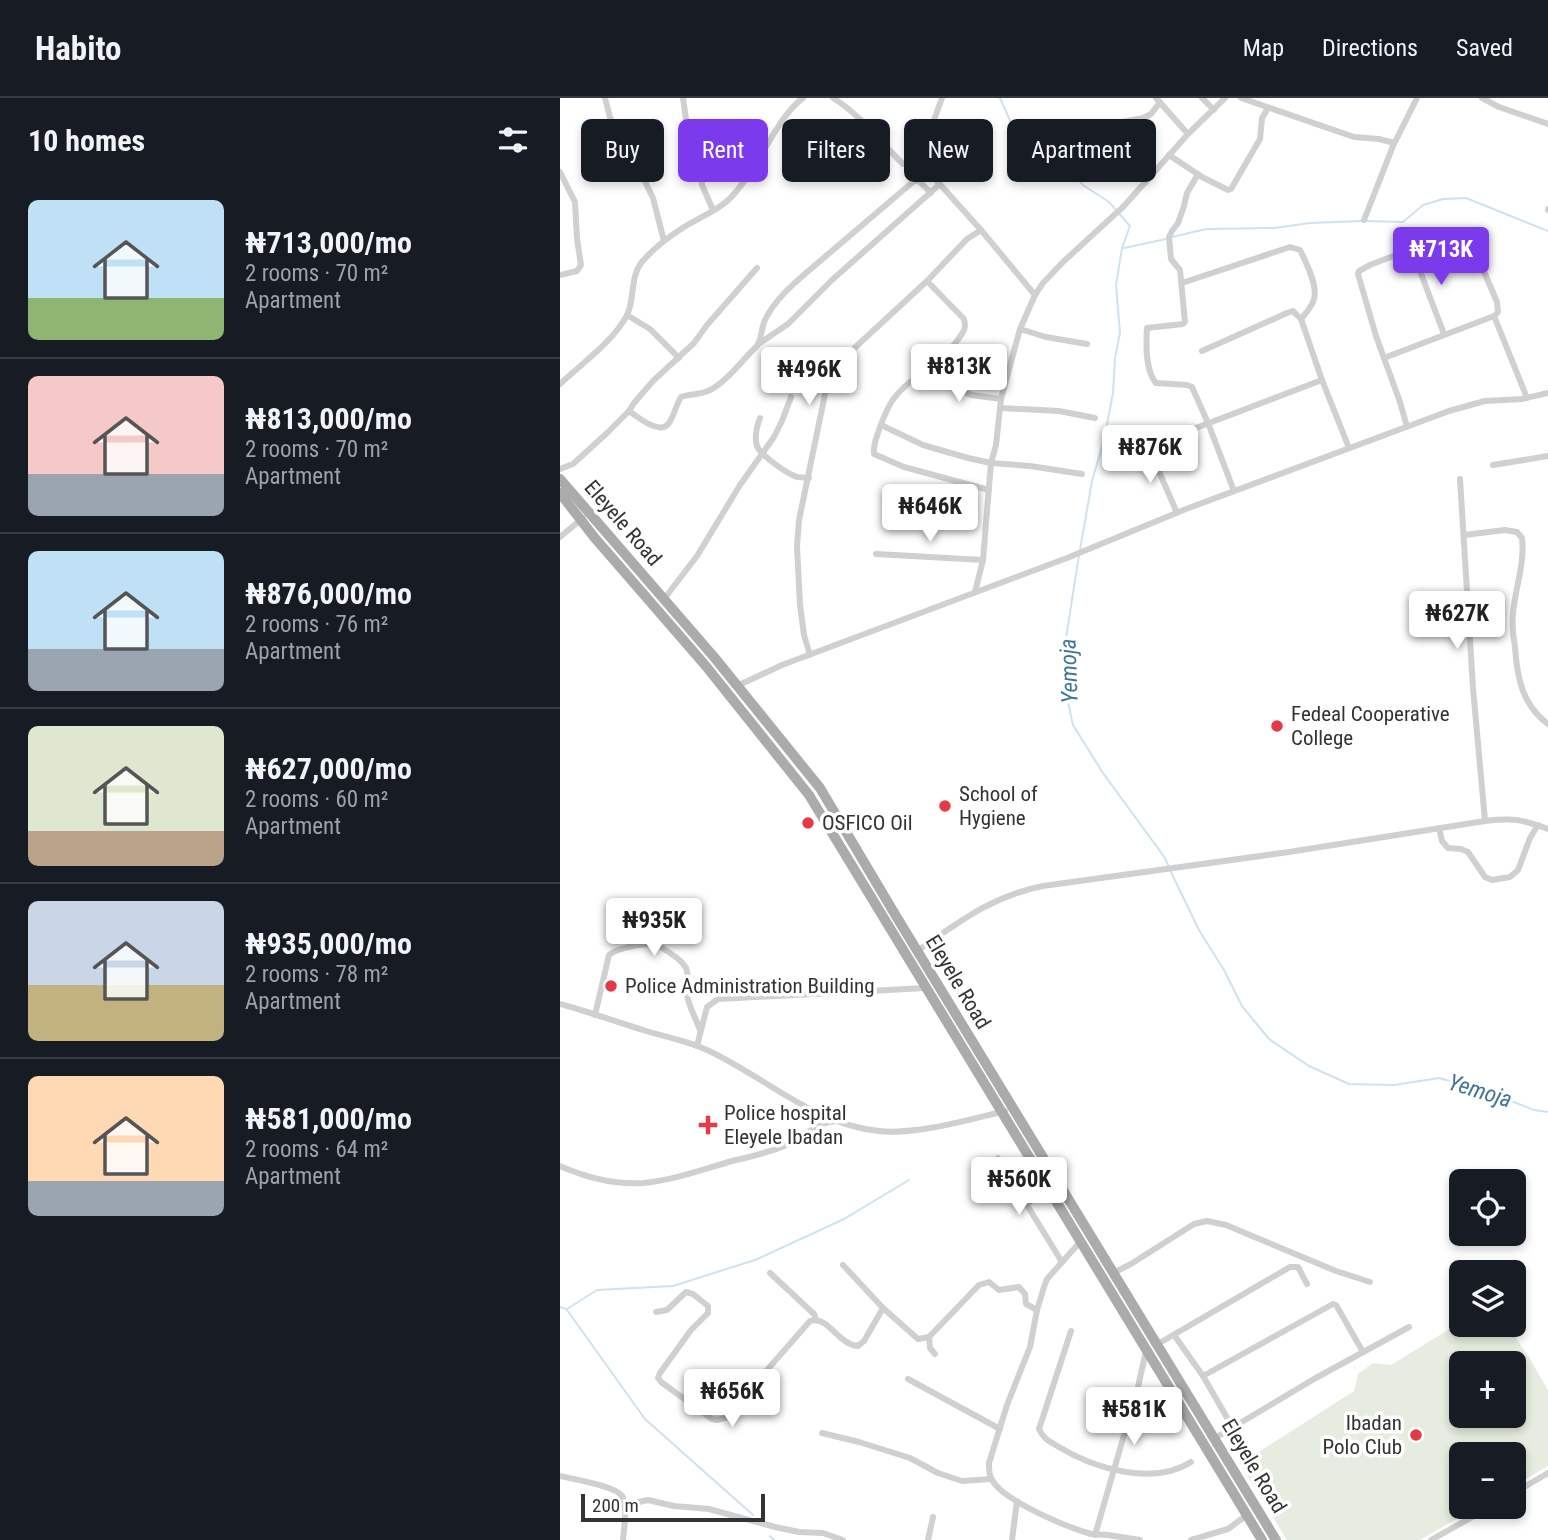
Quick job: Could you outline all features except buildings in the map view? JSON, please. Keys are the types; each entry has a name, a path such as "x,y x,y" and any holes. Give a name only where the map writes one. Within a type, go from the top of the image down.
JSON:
{"main road":[{"name":"Eleyele Road","path":"560,479 594,537 705,665 809,795 925,988 1113,1273 1276,1540"},
{"name":"Eleyele Road","path":"560,493 664,599 820,788 1008,1111 1049,1191 1262,1540"},
{"path":"809,795 820,788"}],"street":[{"path":"605,98 613,129 639,169 653,198 664,241"},
{"path":"683,98 690,141 700,166 702,185 713,211"},
{"path":"833,98 862,120 904,164"},
{"path":"934,119 942,98"},
{"path":"1202,98 1214,110"},
{"path":"975,592 983,560 991,463 996,445 1001,399 1020,330 1035,295 1063,262 1124,206 1188,134 1225,98"},
{"path":"1241,98 1354,137 1394,143"},
{"path":"1364,220 1394,143 1417,98"},
{"path":"1482,98 1499,107 1548,124"},
{"path":"560,384 599,349 627,315 638,267 664,241 732,196 748,177 780,124 799,99"},
{"path":"1138,119 1151,114 1158,100 1188,134"},
{"path":"1169,155 1198,174 1228,190 1231,189 1260,139 1262,118 1268,108"},
{"path":"1198,174 1187,193 1178,223 1169,239 1171,259 1181,270 1185,322 1147,328 1149,370 1156,383 1192,387 1234,491"},
{"path":"560,275 577,271 581,265 575,202 561,177"},
{"path":"760,343 761,330 771,310 806,273 914,181 919,181 931,193"},
{"path":"629,411 656,427 666,427 681,397 702,394 715,388 760,343 788,324 832,280 940,184 1035,295"},
{"path":"810,655 800,605 797,546 799,520 829,374 967,239 981,230"},
{"path":"1384,358 1494,316 1498,312 1498,306 1465,232 1456,232 1362,269 1358,274 1384,358 1400,402 1407,427"},
{"path":"1182,283 1294,247 1300,250 1315,289 1312,305 1301,319"},
{"path":"1412,250 1444,334"},
{"path":"560,469 573,464 629,411 653,381 679,358 757,268"},
{"path":"927,281 964,319 965,324 957,341 927,376"},
{"path":"1202,351 1293,311 1301,319 1349,448"},
{"path":"627,315 650,329 679,358"},
{"path":"1494,316 1527,398"},
{"path":"1020,330 1087,344"},
{"path":"989,490 904,467 874,454 874,441 886,409 896,396 918,377 927,376 971,395 1001,399"},
{"path":"1112,460 1322,380"},
{"path":"737,686 782,665 1407,427 1476,403 1548,393"},
{"path":"664,599 697,556 761,452 774,437 791,397"},
{"path":"1000,408 1059,411 1095,418"},
{"path":"760,418 756,438 761,452 786,472 809,478"},
{"path":"881,425 923,445 991,463 1082,474"},
{"path":"1147,446 1177,513"},
{"path":"1493,465 1548,456"},
{"path":"1460,479 1473,688 1485,821"},
{"path":"560,537 582,513"},
{"path":"1464,535 1505,530 1517,532 1522,538 1521,570 1513,612 1516,662 1528,704 1548,724"},
{"path":"876,554 983,560"},
{"path":"917,951 976,910 1018,892 1043,886 1289,852 1485,821 1515,819 1548,829"},
{"path":"1439,828 1442,841 1448,848 1468,852 1485,877 1492,880 1510,877 1518,870 1538,825"},
{"path":"595,1015 609,955 624,948 646,943 655,944 680,960 685,967 688,976 685,985 687,996 701,1032"},
{"path":"697,1046 707,1007 718,999 925,988"},
{"path":"560,1004 697,1046 754,1075 803,1105 838,1121 866,1129 890,1132 920,1129 1008,1111"},
{"path":"560,1166 576,1173 607,1180 650,1182 775,1150 821,1124 838,1121"},
{"path":"998,1158 1062,1262"},
{"path":"1026,1204 1049,1191"},
{"path":"1113,1273 1194,1224 1206,1221 1237,1229 1336,1271 1370,1282"},
{"path":"1080,1242 1047,1279 1037,1310 1030,1347 989,1463 991,1479 997,1487 1017,1501 1058,1522 1095,1535 1140,1540"},
{"path":"843,1265 883,1308 918,1339 929,1337 979,1285 989,1282 999,1290 1020,1287 1025,1294 1026,1304 1037,1310"},
{"path":"1156,1345 1290,1267 1298,1267 1307,1284"},
{"path":"770,1273 814,1314 816,1319 850,1345 858,1346 883,1308"},
{"path":"656,1311 667,1310 686,1292 708,1306 708,1313 691,1330 658,1378 717,1420 725,1418 808,1323 816,1319"},
{"path":"1203,1376 1333,1304 1363,1352"},
{"path":"1215,1438 1409,1327"},
{"path":"1071,1331 1039,1429 1042,1436 1090,1463 1113,1471 1166,1473 1181,1469 1191,1462"},
{"path":"1174,1335 1203,1376 1233,1428"},
{"path":"929,1337 930,1348 935,1354"},
{"path":"1095,1535 1146,1351"},
{"path":"908,1379 1000,1429"},
{"path":"822,1433 910,1458 938,1473 962,1481 991,1479"},
{"path":"1526,1486 1548,1473"},
{"path":"560,1476 610,1488 622,1496 625,1511 623,1540"},
{"path":"625,1511 648,1500 674,1506 709,1509 775,1527 823,1533 844,1540"},
{"path":"1012,1540 1017,1501"},
{"path":"1191,1540 1228,1529 1247,1515"},
{"path":"928,1540 933,1517"},
{"path":"1431,1540 1469,1519"}],"shaded area":[{"name":"Ibadan Polo Club","path":"1449,1329 1449,1337 1515,1337 1525,1351 1449,1351 1449,1428 1526,1428 1526,1353 1548,1390 1548,1466 1526,1479 1526,1442 1449,1442 1449,1519 1456,1519 1420,1540 1287,1540 1240,1464 1354,1391 1358,1374 1373,1363 1391,1365"}],"waterway":[{"name":"Yemoja","path":"1000,98 1013,127 1048,146 1083,185 1109,202 1130,226 1122,248 1116,285 1120,333 1113,393 1104,440 1092,481 1080,550"},
{"path":"1366,221 1403,222 1423,205 1443,199 1466,198 1548,231"},
{"path":"1172,237 1206,229 1274,228 1361,221"},
{"path":"1124,248 1166,239"},
{"name":"Yemoja","path":"1079,555 1066,638 1065,689 1073,725 1103,773 1168,865"},
{"name":"Yemoja","path":"1170,870 1199,930 1242,1006 1269,1039 1309,1066 1349,1084 1394,1085 1439,1078 1484,1090 1534,1110 1548,1112"},
{"path":"567,1309 597,1290 673,1286 755,1260 844,1219 909,1180"},
{"path":"560,1307 566,1309"},
{"path":"567,1310 645,1419 753,1515"},
{"path":"770,1536 774,1540"}],"place":[{"name":"Fedeal Cooperative College","path":"1277,726"},
{"name":"School of Hygiene","path":"945,806"},
{"name":"OSFICO Oil","path":"808,823"},
{"name":"Police Administration Building","path":"611,986"},
{"name":"Police hospital Eleyele Ibadan","path":"708,1125"},
{"name":"Ibadan Polo Club","path":"1416,1435"}]}
